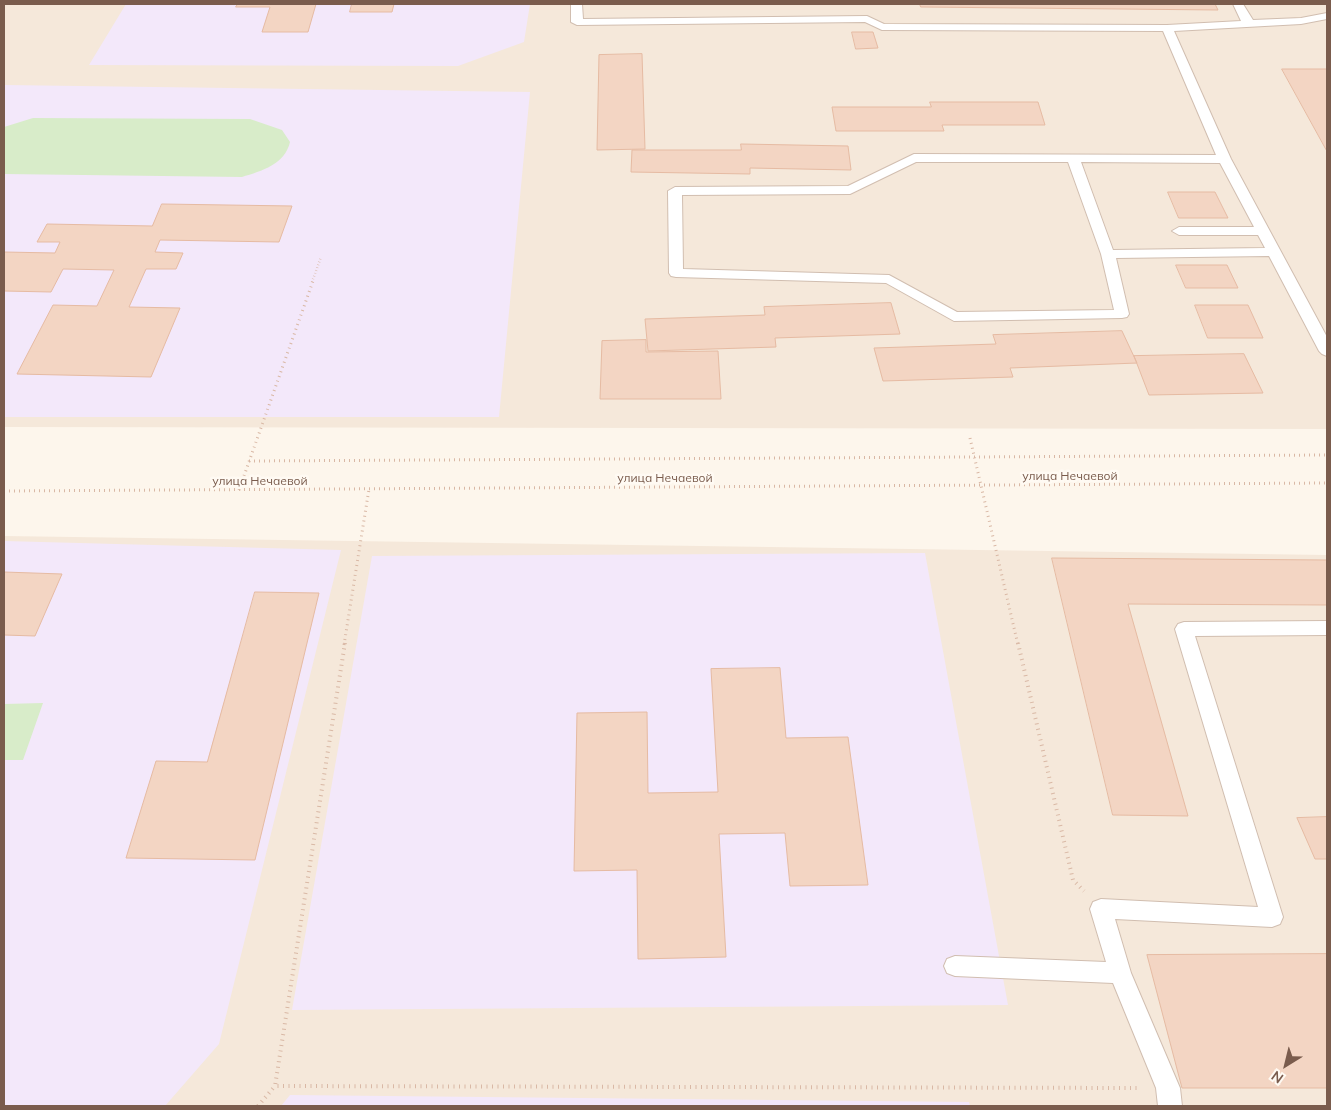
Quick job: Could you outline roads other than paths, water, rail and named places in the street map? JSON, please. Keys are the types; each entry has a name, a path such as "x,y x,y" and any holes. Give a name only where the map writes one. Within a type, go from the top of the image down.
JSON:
{"lane":[{"path":"577,4 577,22 867,19 882,26 1167,28 1301,21 1327,16"},
{"path":"1238,4 1249,24"},
{"path":"1167,28 1224,159 1261,231 1321,327 1327,351"},
{"path":"1073,159 1108,254 1122,314 954,317 889,279 676,273 675,192 850,190 914,158 1224,159"},
{"path":"1179,231 1261,231"},
{"path":"1108,254 1274,252"},
{"path":"1169,1097 1120,973 1101,909 1272,917 1184,629 1327,628"},
{"path":"955,966 1120,973"}]}
